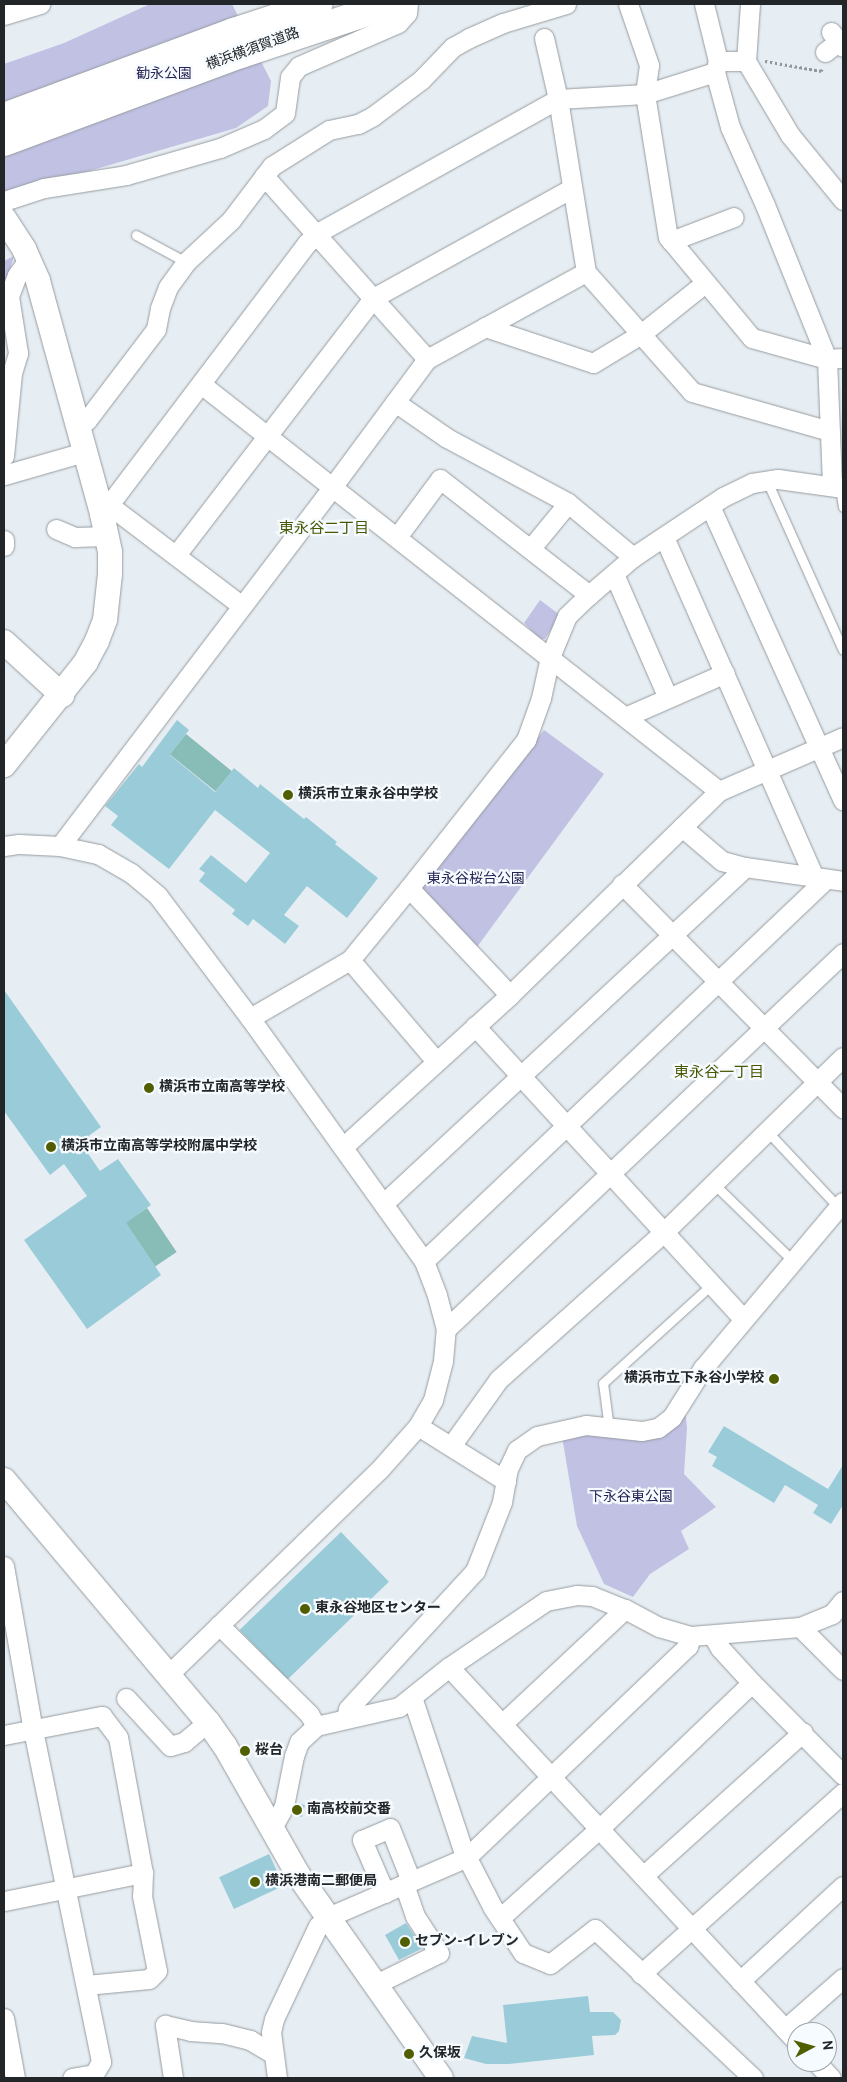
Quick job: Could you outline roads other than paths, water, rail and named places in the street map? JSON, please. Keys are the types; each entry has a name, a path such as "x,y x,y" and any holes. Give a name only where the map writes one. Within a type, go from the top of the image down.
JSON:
{"highway":[{"name":"横浜横須賀道路","path":"4,142 237,43 319,4"},
{"name":"横浜横須賀道路","path":"4,117 237,43 391,4"}],"street":[{"path":"4,15 40,4"},
{"path":"4,201 44,188 126,175 220,148 264,129 285,113 290,77 299,66 398,23 406,13 408,4"},
{"path":"77,427 86,420 156,329 160,308 168,287 186,262 231,220 272,166 329,130 358,124 373,116 421,80 453,47 469,38 503,23 566,4"},
{"path":"628,4 649,64 645,94 671,241 752,338 835,358"},
{"path":"250,1018 350,960 409,888 526,740 541,698 550,657 567,616 589,595 634,557 710,506 752,483 802,481 838,487 830,431 835,358 761,206 730,127 704,4"},
{"path":"750,4 755,61 790,135 843,200"},
{"path":"544,38 558,99 586,272 692,392 830,431"},
{"path":"56,528 75,537 106,518 201,384 306,244 316,235 558,99 645,94 716,66 755,61"},
{"path":"264,176 427,359"},
{"path":"176,555 373,298 572,188"},
{"path":"671,241 734,217"},
{"path":"4,218 18,237 38,281 84,452 106,518 110,552 110,574 105,620 97,641 86,662 62,695 4,765"},
{"path":"4,456 5,427 12,373 18,353 9,296 17,275 29,259"},
{"path":"60,846 427,359 586,272"},
{"path":"485,327 592,363 641,334 705,283"},
{"path":"201,384 719,791"},
{"path":"395,402 447,438 568,503 634,557"},
{"path":"4,475 84,452"},
{"path":"397,537 440,479 589,595"},
{"path":"531,548 568,503"},
{"path":"710,506 843,800"},
{"path":"106,518 176,555 242,606"},
{"path":"664,537 768,770 828,879"},
{"path":"4,540 4,546"},
{"path":"614,574 668,698"},
{"path":"4,642 62,695"},
{"path":"625,717 725,673"},
{"path":"343,1147 510,995 719,791 843,736"},
{"path":"682,826 722,861 745,867 828,879"},
{"path":"4,846 19,844 60,846 98,854 130,873 158,896 250,1018 424,1261 437,1295 446,1329 443,1360 433,1400 418,1426 379,1470 168,1674"},
{"path":"384,1203 745,867"},
{"path":"424,1261 828,879"},
{"path":"622,884 843,1108"},
{"path":"409,888 510,995"},
{"path":"446,1329 843,952"},
{"path":"350,960 436,1061"},
{"path":"474,1026 743,1318"},
{"path":"451,1446 499,1379 664,1232 843,1057"},
{"path":"346,1718 348,1709 475,1571 502,1502 508,1469 517,1450 537,1436 586,1425 642,1431 658,1428 672,1417 703,1368 743,1318 841,1204"},
{"path":"418,1426 506,1481"},
{"path":"6,1487 208,1722 225,1746 299,1876 441,2078"},
{"path":"4,1571 33,1730 101,2062 94,2074 72,2078"},
{"path":"272,1828 284,1806 294,1756 299,1742 316,1726 399,1706 449,1667 546,1601 578,1595 592,1596 625,1609 660,1627 691,1636 713,1636 800,1627 832,1614 843,1604"},
{"path":"503,1723 625,1609"},
{"path":"219,1626 309,1714 316,1726"},
{"path":"800,1627 843,1670"},
{"path":"277,2078 271,2032 274,2018 318,1926 328,1917 467,1857 688,1646 691,1636"},
{"path":"713,1636 720,1648 752,1683 843,1774"},
{"path":"449,1667 787,2031"},
{"path":"500,1918 599,1829 752,1683"},
{"path":"412,1697 467,1857 500,1918 523,1953 550,1964 595,1929 753,2078"},
{"path":"126,1698 170,1746 184,1742 208,1722"},
{"path":"4,1735 102,1716 118,1737 143,1873 142,1896 157,1971 149,1978 86,1985"},
{"path":"642,1876 803,1732"},
{"path":"641,1974 843,1792"},
{"path":"376,1984 438,1953 415,1916 408,1882 390,1828 362,1840 385,1892"},
{"path":"4,1901 143,1873"},
{"path":"740,1981 843,1886"},
{"path":"803,2022 843,1980"},
{"path":"4,2018 15,2078"},
{"path":"172,2078 165,2025 190,2031 222,2033 250,2040 273,2054"}],"lane":[{"path":"136,235 186,262"},
{"path":"768,481 843,650"},
{"path":"838,487 843,507"},
{"path":"767,1131 841,1204"},
{"path":"714,1184 793,1261"},
{"path":"609,1428 603,1382 712,1284"}],"place":[{"name":"横浜市立東永谷中学校","path":"288,795"},
{"name":"横浜市立南高等学校","path":"149,1088"},
{"name":"横浜市立南高等学校附属中学校","path":"51,1147"},
{"name":"横浜市立下永谷小学校","path":"774,1379"},
{"name":"東永谷地区センター","path":"305,1609"},
{"name":"桜台","path":"245,1751"},
{"name":"南高校前交番","path":"297,1810"},
{"name":"横浜港南二郵便局","path":"255,1882"},
{"name":"セブン-イレブン","path":"405,1942"},
{"name":"久保坂","path":"409,2054"}],"district":[{"name":"東永谷二丁目","path":"324,530"},
{"name":"東永谷一丁目","path":"719,1074"}],"park label":[{"name":"勧永公園","path":"164,75"},
{"name":"東永谷桜台公園","path":"476,880"},
{"name":"下永谷東公園","path":"631,1498"}]}
